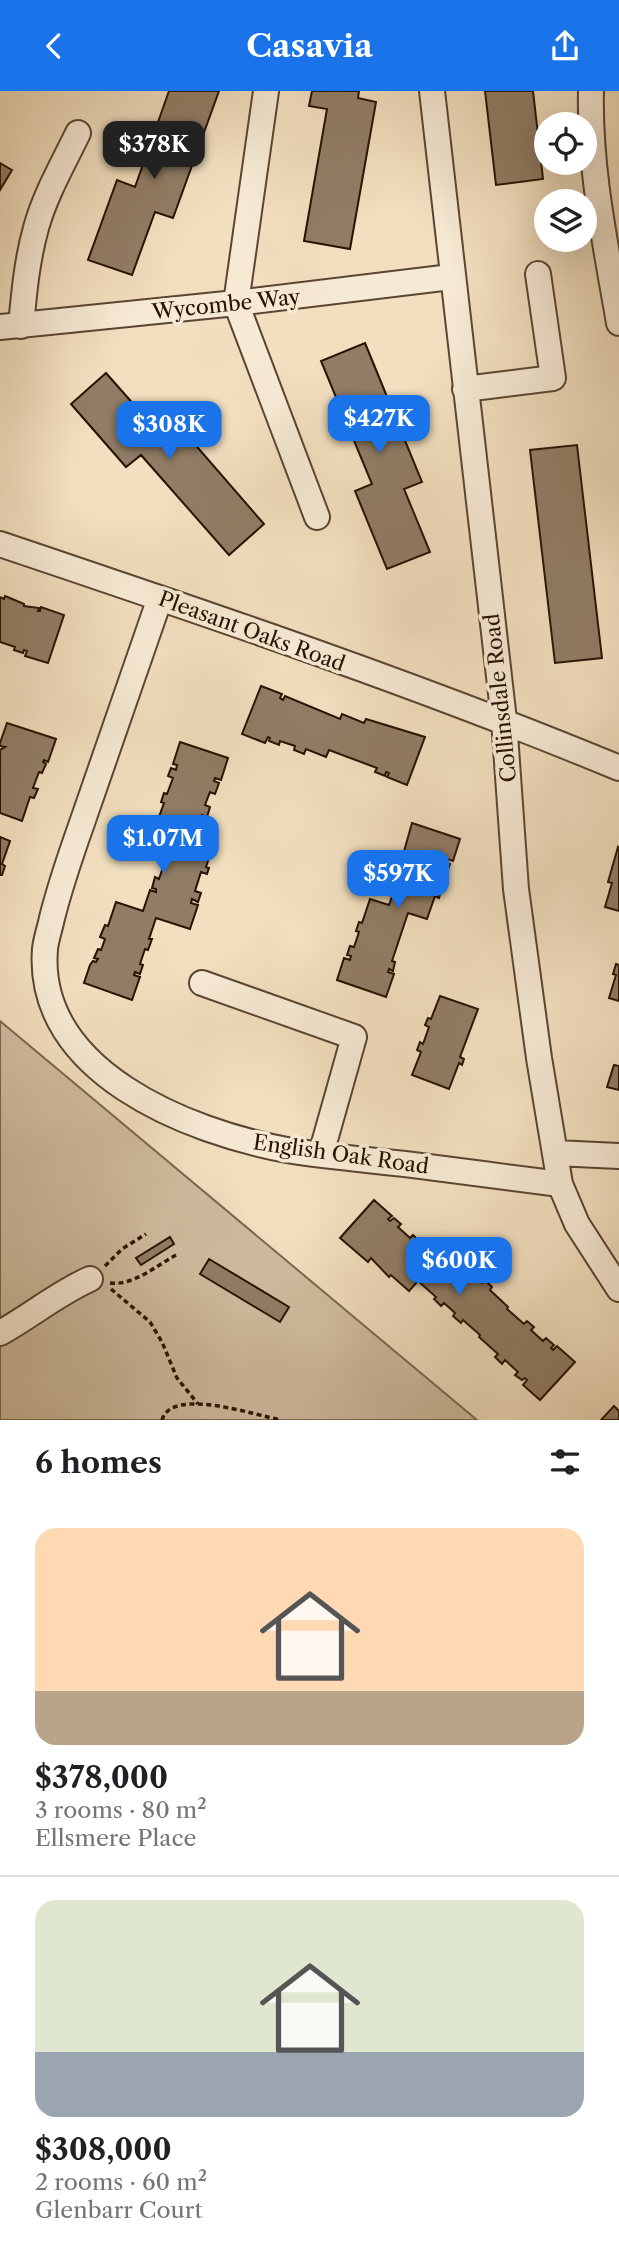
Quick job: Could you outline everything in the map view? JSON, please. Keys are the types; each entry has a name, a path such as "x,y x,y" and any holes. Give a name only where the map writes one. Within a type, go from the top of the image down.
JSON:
{"street":[{"path":"266,91 236,303 317,517"},
{"name":"Collinsdale Road","path":"432,91 504,720 516,889 555,1153 560,1184 577,1224 619,1289"},
{"path":"591,91 590,127 601,218 619,323"},
{"path":"10,327 44,204 78,133"},
{"path":"465,389 553,378 538,274"},
{"name":"Wycombe Way","path":"10,327 452,277"},
{"name":"Pleasant Oaks Road","path":"0,544 504,720 619,768"},
{"name":"English Oak Road","path":"160,598 59,890 45,949 50,998 63,1027 86,1058 140,1098 163,1111 224,1135 287,1150 560,1184"},
{"path":"202,983 355,1037 321,1154"},
{"path":"555,1153 619,1156"},
{"path":"0,1333 31,1316 68,1289 101,1281"}],"path":[{"path":"101,1281 122,1249 146,1234"},
{"path":"101,1281 119,1284 136,1278 176,1255"},
{"path":"101,1281 150,1322 162,1342 177,1378 198,1405"},
{"path":"162,1420 164,1413 170,1408 198,1405 229,1407 281,1420"}],"shaded area":[{"path":"0,1021 477,1420 0,1420"}],"building":[{"path":"169,91 219,91 173,218 155,212 132,275 88,260 117,180 135,187"},
{"path":"312,91 359,91 358,98 376,102 350,249 304,241 327,109 309,106"},
{"path":"485,91 533,91 535,112 534,175 543,175 543,179 496,185"},
{"path":"0,163 12,170 0,190"},
{"path":"365,343 422,482 404,489 430,552 387,569 355,491 372,484 321,361"},
{"path":"106,373 151,424 166,411 264,524 229,555 141,455 126,467 71,404"},
{"path":"577,445 602,658 555,663 530,450"},
{"path":"5,596 24,606 39,608 38,611 41,607 64,615 48,663 25,656 27,651 24,650 23,653 14,650 15,647 0,642 0,597 4,599"},
{"path":"261,686 282,694 280,698 283,700 285,696 340,719 342,714 364,723 366,719 425,737 407,785 387,777 389,773 386,772 385,776 375,772 377,768 329,750 326,757 306,749 304,754 294,750 295,746 280,741 279,745 269,741 268,737 265,743 242,734"},
{"path":"7,723 56,739 48,762 43,762 46,764 42,773 39,772 33,788 38,789 34,798 30,797 22,821 0,813 0,750 5,747 0,746 0,743"},
{"path":"180,742 228,758 221,780 215,778 214,781 219,783 215,794 210,792 205,805 210,807 207,817 202,815 195,836 214,843 206,867 209,868 207,874 201,872 195,891 201,893 198,902 192,899 191,903 198,905 190,929 156,918 149,939 152,939 140,964 143,965 140,974 135,972 134,975 140,977 132,1000 84,983 90,965 98,959 94,958 105,939 100,937 105,925 108,926 116,902 143,911 150,890 156,892 156,889 152,888 155,877 159,879 164,864 160,862 163,853 167,855 175,831 156,825 164,803 161,802 164,793 167,794 173,778 168,776 171,768 176,770 177,765 173,764"},
{"path":"412,823 460,839 453,861 447,859 446,862 450,864 447,872 443,871 438,887 442,888 439,898 435,896 427,919 408,913 392,961 395,962 393,971 389,969 388,972 394,974 386,997 337,980 344,958 350,960 351,956 347,955 350,946 354,947 359,922 362,923 370,899 389,905 397,882 393,880 396,873 399,874 403,863 401,862"},
{"path":"0,837 10,841 2,864 5,866 2,875 0,875"},
{"path":"618,847 619,911 605,907 612,883 608,882"},
{"path":"616,964 619,965 619,1001 609,998 616,975 613,974"},
{"path":"440,996 478,1009 460,1057 464,1059 462,1065 459,1063 449,1089 412,1075 421,1052 417,1050 420,1042 423,1044 429,1027 425,1025 428,1018 431,1019"},
{"path":"614,1065 619,1066 619,1090 607,1087"},
{"path":"374,1200 392,1216 388,1219 390,1221 394,1218 401,1224 398,1227 410,1238 413,1235 420,1242 417,1245 434,1260 443,1250 462,1266 465,1263 473,1270 470,1273 482,1283 485,1280 492,1287 490,1290 507,1309 524,1324 527,1321 534,1327 531,1330 543,1341 546,1338 554,1345 551,1348 553,1350 557,1346 575,1362 540,1400 523,1385 527,1380 525,1378 522,1380 515,1375 518,1372 505,1360 502,1364 495,1357 498,1354 479,1337 480,1335 463,1320 461,1323 453,1316 455,1313 444,1303 441,1306 434,1299 436,1297 418,1281 409,1291 391,1275 389,1277 371,1258 368,1262 340,1238"},
{"path":"170,1237 174,1244 141,1265 136,1258"},
{"path":"209,1259 289,1307 280,1322 200,1274"},
{"path":"614,1406 619,1411 619,1420 601,1420"}]}
